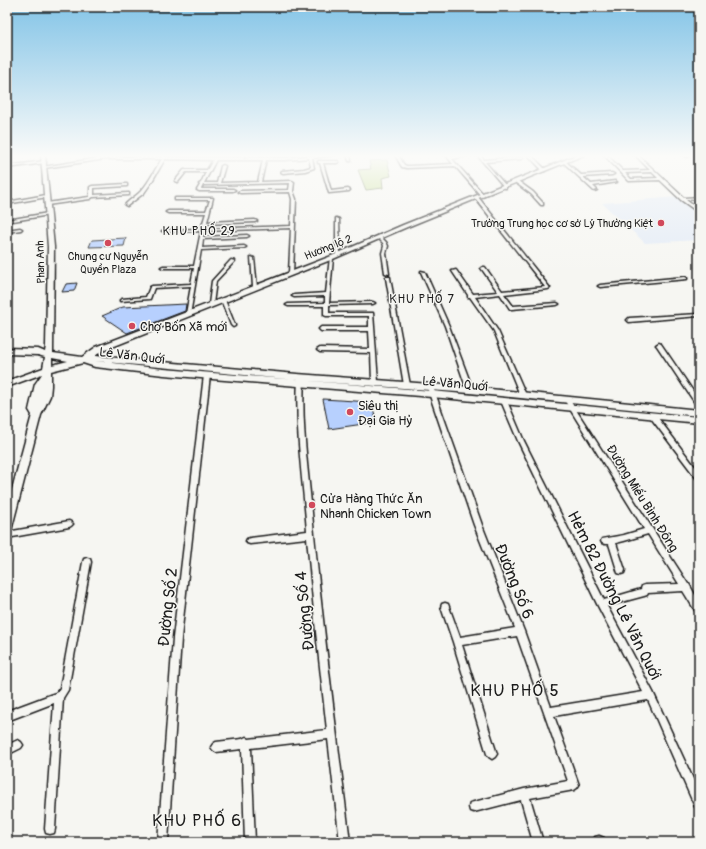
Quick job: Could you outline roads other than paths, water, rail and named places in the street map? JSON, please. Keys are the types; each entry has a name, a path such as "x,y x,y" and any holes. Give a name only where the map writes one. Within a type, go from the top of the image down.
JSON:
{"main road":[{"name":"Hương lộ 2","path":"83,360 99,349 331,258 379,237 486,195"},
{"name":"Phan Anh","path":"7,527 37,414 42,408 48,382 47,372 50,346 52,278 51,247 46,196"},
{"path":"7,351 38,352 48,355 83,360"},
{"path":"7,355 36,358 48,355"},
{"name":"Lê Văn Quới","path":"83,360 100,358 301,380 375,382 407,385 504,401 699,420"},
{"path":"7,384 30,374 47,372 83,360"},
{"name":"Lê Văn Quới","path":"83,360 95,364 207,375 301,380 431,390 470,390 699,413"},
{"path":"7,389 32,378 36,374"}],"street":[{"path":"47,204 90,198 92,196 117,195"},
{"path":"127,205 131,199 139,195"},
{"path":"291,273 294,199 293,195"},
{"path":"470,296 548,288 478,195"},
{"path":"533,195 542,204"},
{"path":"677,195 699,212"},
{"path":"7,203 46,196"},
{"path":"682,199 699,198"},
{"path":"176,200 212,199 203,228 188,314"},
{"path":"168,212 208,212"},
{"path":"7,221 48,214"},
{"path":"337,219 338,254"},
{"path":"205,223 255,221"},
{"path":"164,231 203,228 293,227"},
{"path":"7,231 20,229"},
{"path":"202,238 247,236"},
{"path":"379,237 384,241 387,250 384,253 387,276 407,385"},
{"path":"200,249 244,247"},
{"path":"252,258 255,287"},
{"path":"331,258 326,315 371,314 375,382"},
{"path":"211,304 214,281 233,262"},
{"path":"163,268 196,267"},
{"path":"483,268 512,308 557,304"},
{"path":"454,271 470,296 484,312 496,331 523,395"},
{"path":"422,272 447,326 470,390"},
{"path":"600,286 685,278"},
{"path":"122,300 148,298 152,287 193,285"},
{"path":"294,296 328,294"},
{"path":"222,300 233,325"},
{"path":"288,305 372,303"},
{"path":"629,320 699,315"},
{"path":"321,330 371,329"},
{"path":"658,345 699,404"},
{"path":"320,350 372,351"},
{"name":"Đường Số 2","path":"163,842 177,638 207,375"},
{"name":"Đường Số 4","path":"301,380 300,433 306,474 310,534 345,842"},
{"name":"Đường Số 6","path":"431,390 478,525 520,631 574,785 524,794"},
{"name":"Đường Miếu Bình Đông","path":"567,400 699,610"},
{"name":"Hẻm 82 Đường Lê Văn Quới","path":"504,401 521,441 602,604 650,694 699,803"},
{"path":"653,416 699,477"},
{"path":"7,535 69,524"},
{"path":"622,570 608,541 650,530"},
{"path":"250,541 310,534"},
{"path":"50,830 59,697 64,690 87,562"},
{"path":"602,604 644,592 646,589 686,588"},
{"path":"445,607 492,754"},
{"path":"457,642 520,631"},
{"path":"549,712 650,694"},
{"path":"7,716 50,699 59,697"},
{"path":"216,747 246,742 332,734"},
{"path":"246,742 250,842"},
{"path":"7,750 18,745"},
{"path":"474,807 524,794 538,842"}],"place":[{"name":"Trường Trung học cơ sở Lý Thường Kiệt","path":"661,223"},
{"name":"Chung cư Nguyễn Quyền Plaza","path":"108,243"},
{"name":"Chợ Bốn Xã mới","path":"132,326"},
{"name":"Siêu thị Đại Gia Hỷ","path":"350,412"},
{"name":"Cửa Hàng Thức Ăn Nhanh Chicken Town","path":"312,505"}],"district":[{"name":"KHU PHỐ 29","path":"199,231"},
{"name":"KHU PHỐ 7","path":"422,299"},
{"name":"KHU PHỐ 5","path":"515,690"},
{"name":"KHU PHỐ 6","path":"197,820"}]}
